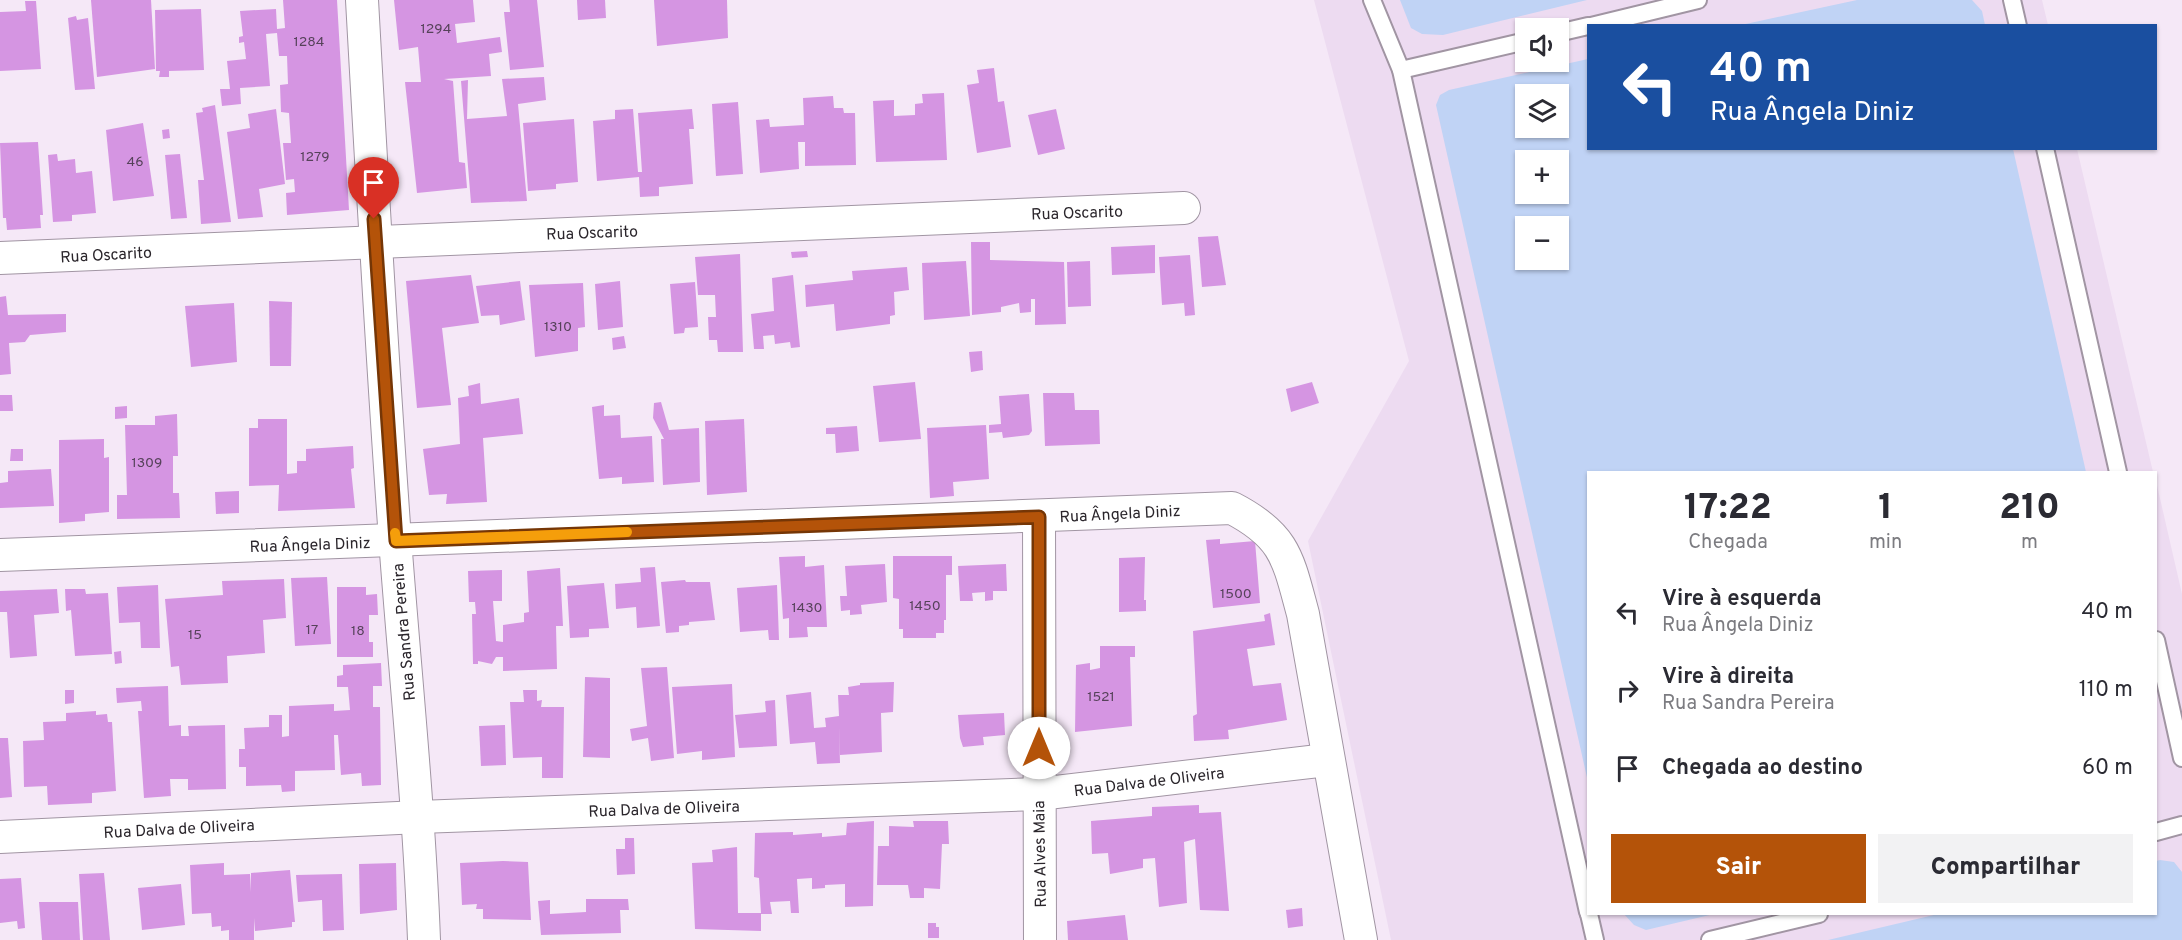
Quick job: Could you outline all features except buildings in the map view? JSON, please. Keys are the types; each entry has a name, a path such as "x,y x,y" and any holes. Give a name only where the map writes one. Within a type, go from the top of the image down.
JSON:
{"street":[{"name":"Rua Sandra Pereira","path":"362,0 375,242 396,541 419,817 424,940"},
{"name":"Rua Oscarito","path":"0,258 1184,208"},
{"name":"Rua Ângela Diniz","path":"0,555 1232,508 1259,522 1277,540 1291,570 1303,614 1327,760"},
{"name":"Rua Alves Maia","path":"1039,517 1040,940"},
{"name":"Rua Dalva de Oliveira","path":"0,837 419,817 1039,794 1327,760"},
{"path":"1327,760 1361,940"}],"lane":[{"path":"1372,0 1401,70 1587,904"},
{"path":"1598,24 1698,0"},
{"path":"2012,0 2018,24"},
{"path":"1569,31 1587,27"},
{"path":"1401,70 1515,44"},
{"path":"2045,150 2118,471"},
{"path":"2157,645 2182,758"},
{"path":"2157,832 2182,825"},
{"path":"1589,915 1595,940"},
{"path":"1710,940 1815,915"}],"shaded area":[{"path":"1314,0 2042,0 2048,24 1587,24 1587,150 2077,150 2153,471 1587,471 1587,915 2157,915 2157,485 2182,594 2182,940 1391,940 1308,541 1409,361"}],"water":[{"path":"1400,0 1587,0 1443,35 1422,34 1411,28"},
{"path":"1857,0 1972,0 1982,11 1985,24 1746,24"},
{"path":"1587,59 1587,150 2013,150 2086,471 1587,471 1587,778 1436,105 1440,95 1449,90 1530,72 1569,72 1569,63"},
{"path":"2157,861 2174,862 2182,872 2182,940 1828,940 1934,915 2157,915"},
{"path":"1625,915 1710,915 1646,930 1634,925"}],"slow traffic":[{"path":"395,533 396,541 627,532"}],"route":[{"path":"374,219 396,541 1039,517 1039,748"}]}
